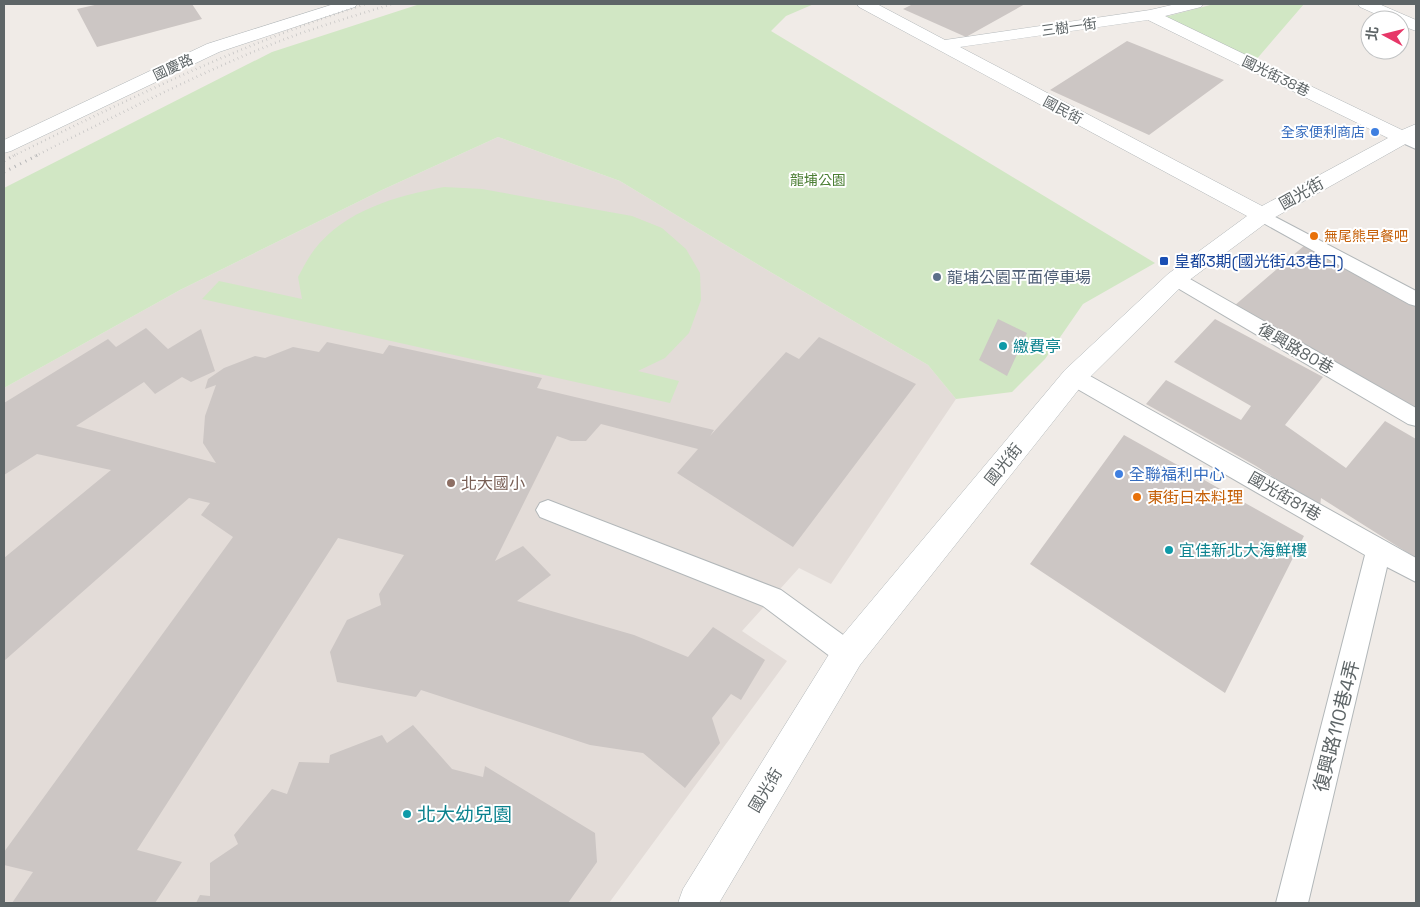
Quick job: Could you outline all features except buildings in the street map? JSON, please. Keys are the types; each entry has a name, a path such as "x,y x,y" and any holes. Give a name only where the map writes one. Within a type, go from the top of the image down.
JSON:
{"street":[{"name":"國慶路","path":"4,147 213,48 349,4"},
{"name":"國民街","path":"865,4 1262,215"},
{"name":"三樹一街","path":"942,45 1150,15 1195,4"},
{"path":"1366,4 1416,26"},
{"name":"國光街38巷","path":"1150,15 1412,137"},
{"name":"國光街","path":"697,903 848,654 1074,377 1176,279 1262,215 1412,137"}],"lane":[{"path":"1262,215 1416,299"},
{"name":"復興路80巷","path":"1176,279 1416,418"},
{"name":"國光街81巷","path":"1074,377 1416,571"},
{"path":"548,510 772,598 848,654"},
{"name":"復興路110巷4弄","path":"1292,903 1379,549"}],"shaded area":[{"name":"北大國小","path":"498,137 620,181 928,365 956,399 831,584 799,568 742,631 787,661 609,903 4,903 4,388 180,290 382,190"}],"green space":[{"name":"龍埔公園","path":"420,4 814,4 786,16 771,31 1155,263 1083,304 1045,359 1012,392 956,399 928,365 620,181 498,137 382,190 180,290 4,388 4,188 272,52"},
{"path":"1214,4 1304,4 1255,61 1165,17"},
{"path":"444,187 482,189 632,216 662,228 686,249 700,273 701,300 689,333 665,358 638,371 679,381 670,403 202,299 219,281 302,299 298,277 314,250 327,236 356,215 373,207 390,200"}],"railway":[{"path":"15,155 143,93 231,54 320,19 366,4"},
{"path":"35,156 218,67 307,31 392,4"},
{"path":"4,161 15,155"},
{"path":"4,172 38,155"}],"place":[{"name":"全家便利商店","path":"1375,132"},
{"name":"無尾熊早餐吧","path":"1314,236"},
{"name":"皇都3期(國光街43巷口)","path":"1164,261"},
{"name":"龍埔公園平面停車場","path":"937,277"},
{"name":"繳費亭","path":"1003,346"},
{"name":"全聯福利中心","path":"1119,474"},
{"name":"北大國小","path":"451,483"},
{"name":"東街日本料理","path":"1137,497"},
{"name":"宜佳新北大海鮮樓","path":"1169,550"},
{"name":"北大幼兒園","path":"407,814"}]}
